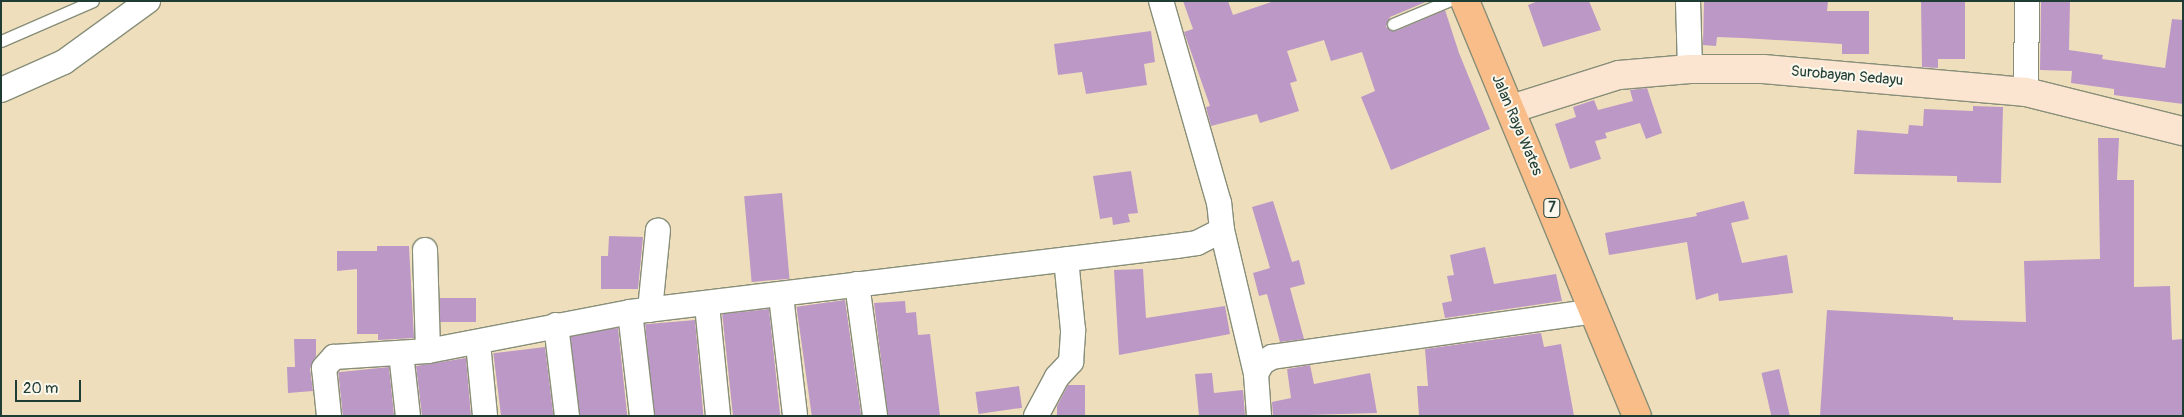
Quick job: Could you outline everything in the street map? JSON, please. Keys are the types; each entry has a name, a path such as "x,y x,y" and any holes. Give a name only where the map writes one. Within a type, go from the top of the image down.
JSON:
{"highway":[{"name":"Jalan Raya Wates","path":"1465,1 1637,416"}],"main road":[{"name":"Surobayan Sedayu","path":"1511,109 1619,75 1690,70 1763,69 2026,92 2183,131"}],"street":[{"path":"1,90 64,62 148,1"},
{"path":"1161,1 1219,203 1222,230 1256,374 1259,416"},
{"path":"1688,1 1690,70"},
{"path":"2026,92 2027,1"},
{"path":"642,416 640,311 658,230"},
{"path":"329,416 324,368 329,359 428,351 478,343 556,325 640,311 781,296 857,284 1197,242 1222,230"},
{"path":"425,250 428,351"},
{"path":"1036,416 1057,377 1071,362 1073,330 1066,259"},
{"path":"857,284 876,416"},
{"path":"781,296 795,416"},
{"path":"707,305 718,416"},
{"path":"1256,374 1262,363 1272,358 1595,311"},
{"path":"556,325 567,416"},
{"path":"478,343 485,416"},
{"path":"400,353 408,416"}],"lane":[{"path":"1,41 93,1"},
{"path":"1393,24 1448,1"}],"building":[{"path":"1183,1 1228,1 1233,15 1274,1 1428,1 1390,17 1386,27 1396,31 1445,10 1459,53 1490,129 1391,170 1361,97 1375,91 1362,52 1331,61 1324,40 1287,51 1297,81 1290,83 1299,111 1260,123 1257,114 1211,126 1206,107 1210,106 1184,32 1193,29"},
{"path":"1538,1 1589,1 1601,30 1543,47 1528,5"},
{"path":"1704,1 1828,1 1827,11 1869,11 1869,54 1842,54 1842,44 1743,38 1717,37 1716,46 1703,45"},
{"path":"1921,1 1965,1 1965,59 1938,59 1938,68 1922,67"},
{"path":"2041,1 2070,1 2069,50 2103,55 2102,59 2165,68 2172,19 2183,20 2183,104 2114,95 2114,89 2071,83 2072,71 2040,70"},
{"path":"1151,31 1155,62 1144,64 1147,85 1086,94 1082,72 1058,75 1054,44"},
{"path":"1647,88 1662,133 1646,139 1640,123 1605,133 1607,138 1595,141 1601,159 1570,169 1555,124 1576,117 1573,107 1594,100 1598,110 1633,101 1630,90"},
{"path":"1973,106 2003,107 2001,183 1957,182 1957,176 1854,174 1857,130 1908,134 1909,125 1923,126 1924,109 1973,111"},
{"path":"2098,138 2119,138 2117,180 2134,180 2134,287 2170,286 2172,340 2183,339 2183,416 1820,416 1827,310 1953,317 1953,320 2026,322 2024,261 2100,259"},
{"path":"1131,171 1138,213 1128,214 1130,222 1113,225 1112,217 1100,219 1093,176"},
{"path":"782,193 789,279 752,282 744,196"},
{"path":"1273,201 1292,262 1299,260 1305,284 1290,288 1304,339 1280,342 1267,294 1259,296 1253,273 1270,268 1252,207"},
{"path":"1744,201 1749,219 1731,223 1742,263 1787,255 1793,293 1719,301 1718,293 1696,300 1687,242 1609,255 1605,233 1697,216 1696,213"},
{"path":"609,236 643,237 638,289 601,289 601,256 608,256"},
{"path":"377,246 409,246 414,338 378,340 378,334 357,334 357,269 337,271 337,251 377,251"},
{"path":"1485,247 1494,284 1556,274 1562,301 1445,318 1442,303 1452,301 1447,276 1454,275 1450,255"},
{"path":"1143,269 1146,318 1225,306 1230,334 1119,355 1114,270"},
{"path":"440,298 476,298 476,322 440,322"},
{"path":"845,300 861,416 812,416 796,307"},
{"path":"905,301 906,313 916,312 918,335 930,334 940,416 888,416 874,303"},
{"path":"769,309 780,416 733,416 722,314"},
{"path":"695,320 703,416 653,416 645,324"},
{"path":"618,328 627,416 579,416 570,333"},
{"path":"1541,333 1544,347 1561,344 1574,416 1419,416 1417,386 1428,386 1425,349"},
{"path":"294,339 316,339 316,356 310,369 313,391 288,393 287,367 295,367"},
{"path":"545,347 553,415 501,416 493,353"},
{"path":"466,358 471,416 422,416 416,366"},
{"path":"1310,365 1314,384 1370,373 1377,413 1273,416 1272,402 1291,398 1287,369"},
{"path":"389,367 394,416 343,416 338,372"},
{"path":"1779,369 1790,416 1771,416 1761,373"},
{"path":"1212,373 1214,393 1243,390 1245,416 1199,416 1195,374"},
{"path":"1068,385 1085,385 1085,416 1057,416 1057,406"},
{"path":"1019,386 1022,408 978,414 975,392"}]}
